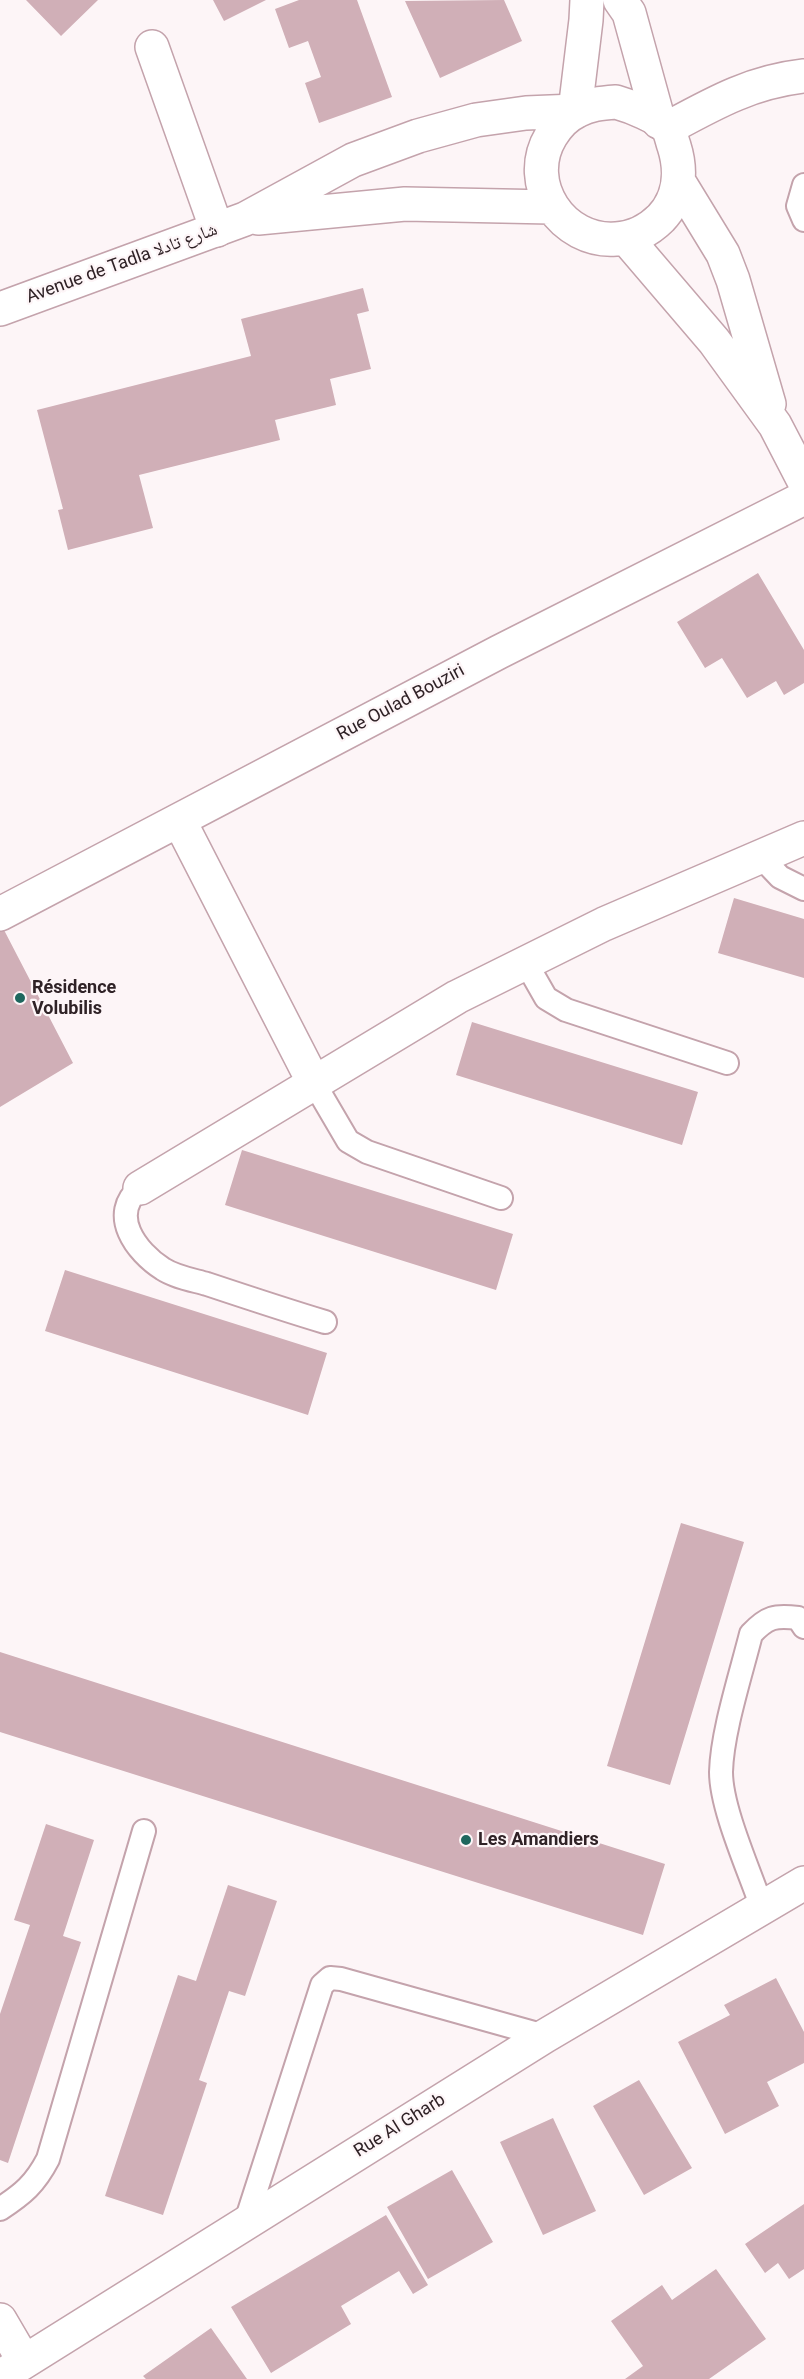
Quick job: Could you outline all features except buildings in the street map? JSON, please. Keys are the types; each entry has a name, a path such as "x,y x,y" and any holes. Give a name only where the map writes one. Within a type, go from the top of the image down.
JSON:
{"street":[{"path":"575,111 587,0"},
{"path":"620,0 629,13 664,125 679,162 679,182 672,201 661,218 645,231 626,238 604,240 583,234 565,223 551,207 543,186 541,164 546,144 558,125 575,111 595,104 616,102 640,109 664,125"},
{"path":"152,47 231,225"},
{"path":"664,125 729,96 775,79 804,76"},
{"name":"Avenue de Tadla شارع تادلا","path":"0,309 231,225 354,160 418,136 476,120 526,113 575,111"},
{"path":"679,182 723,254 734,280 775,424"},
{"name":"Avenue de Tadla شارع تادلا","path":"231,225 405,204 551,207"},
{"path":"626,238 714,341 775,424 804,481"},
{"name":"Rue Oulad Bouziri","path":"0,914 499,651 804,498"},
{"path":"179,820 314,1083"},
{"path":"140,1188 457,997 604,924 804,838"},
{"name":"Rue Al Gharb","path":"12,2369 545,2036 804,1883"},
{"path":"0,2320 12,2369"}],"lane":[{"path":"804,185 798,206 804,220"},
{"path":"761,857 780,877 804,889"},
{"path":"526,963 546,998 566,1010 727,1063"},
{"path":"314,1083 348,1141 367,1152 501,1198"},
{"path":"140,1188 130,1196 127,1205 129,1231 138,1248 165,1270 325,1322"},
{"path":"762,1908 728,1809 721,1774 724,1744 751,1634 763,1621 779,1616 798,1618 804,1628"},
{"path":"0,2209 24,2193 39,2177 48,2159 144,1831"},
{"path":"246,2221 322,1985 330,1978 341,1979 545,2036"}],"place":[{"name":"Résidence Volubilis","path":"20,998"},
{"name":"Les Amandiers","path":"466,1840"}]}
